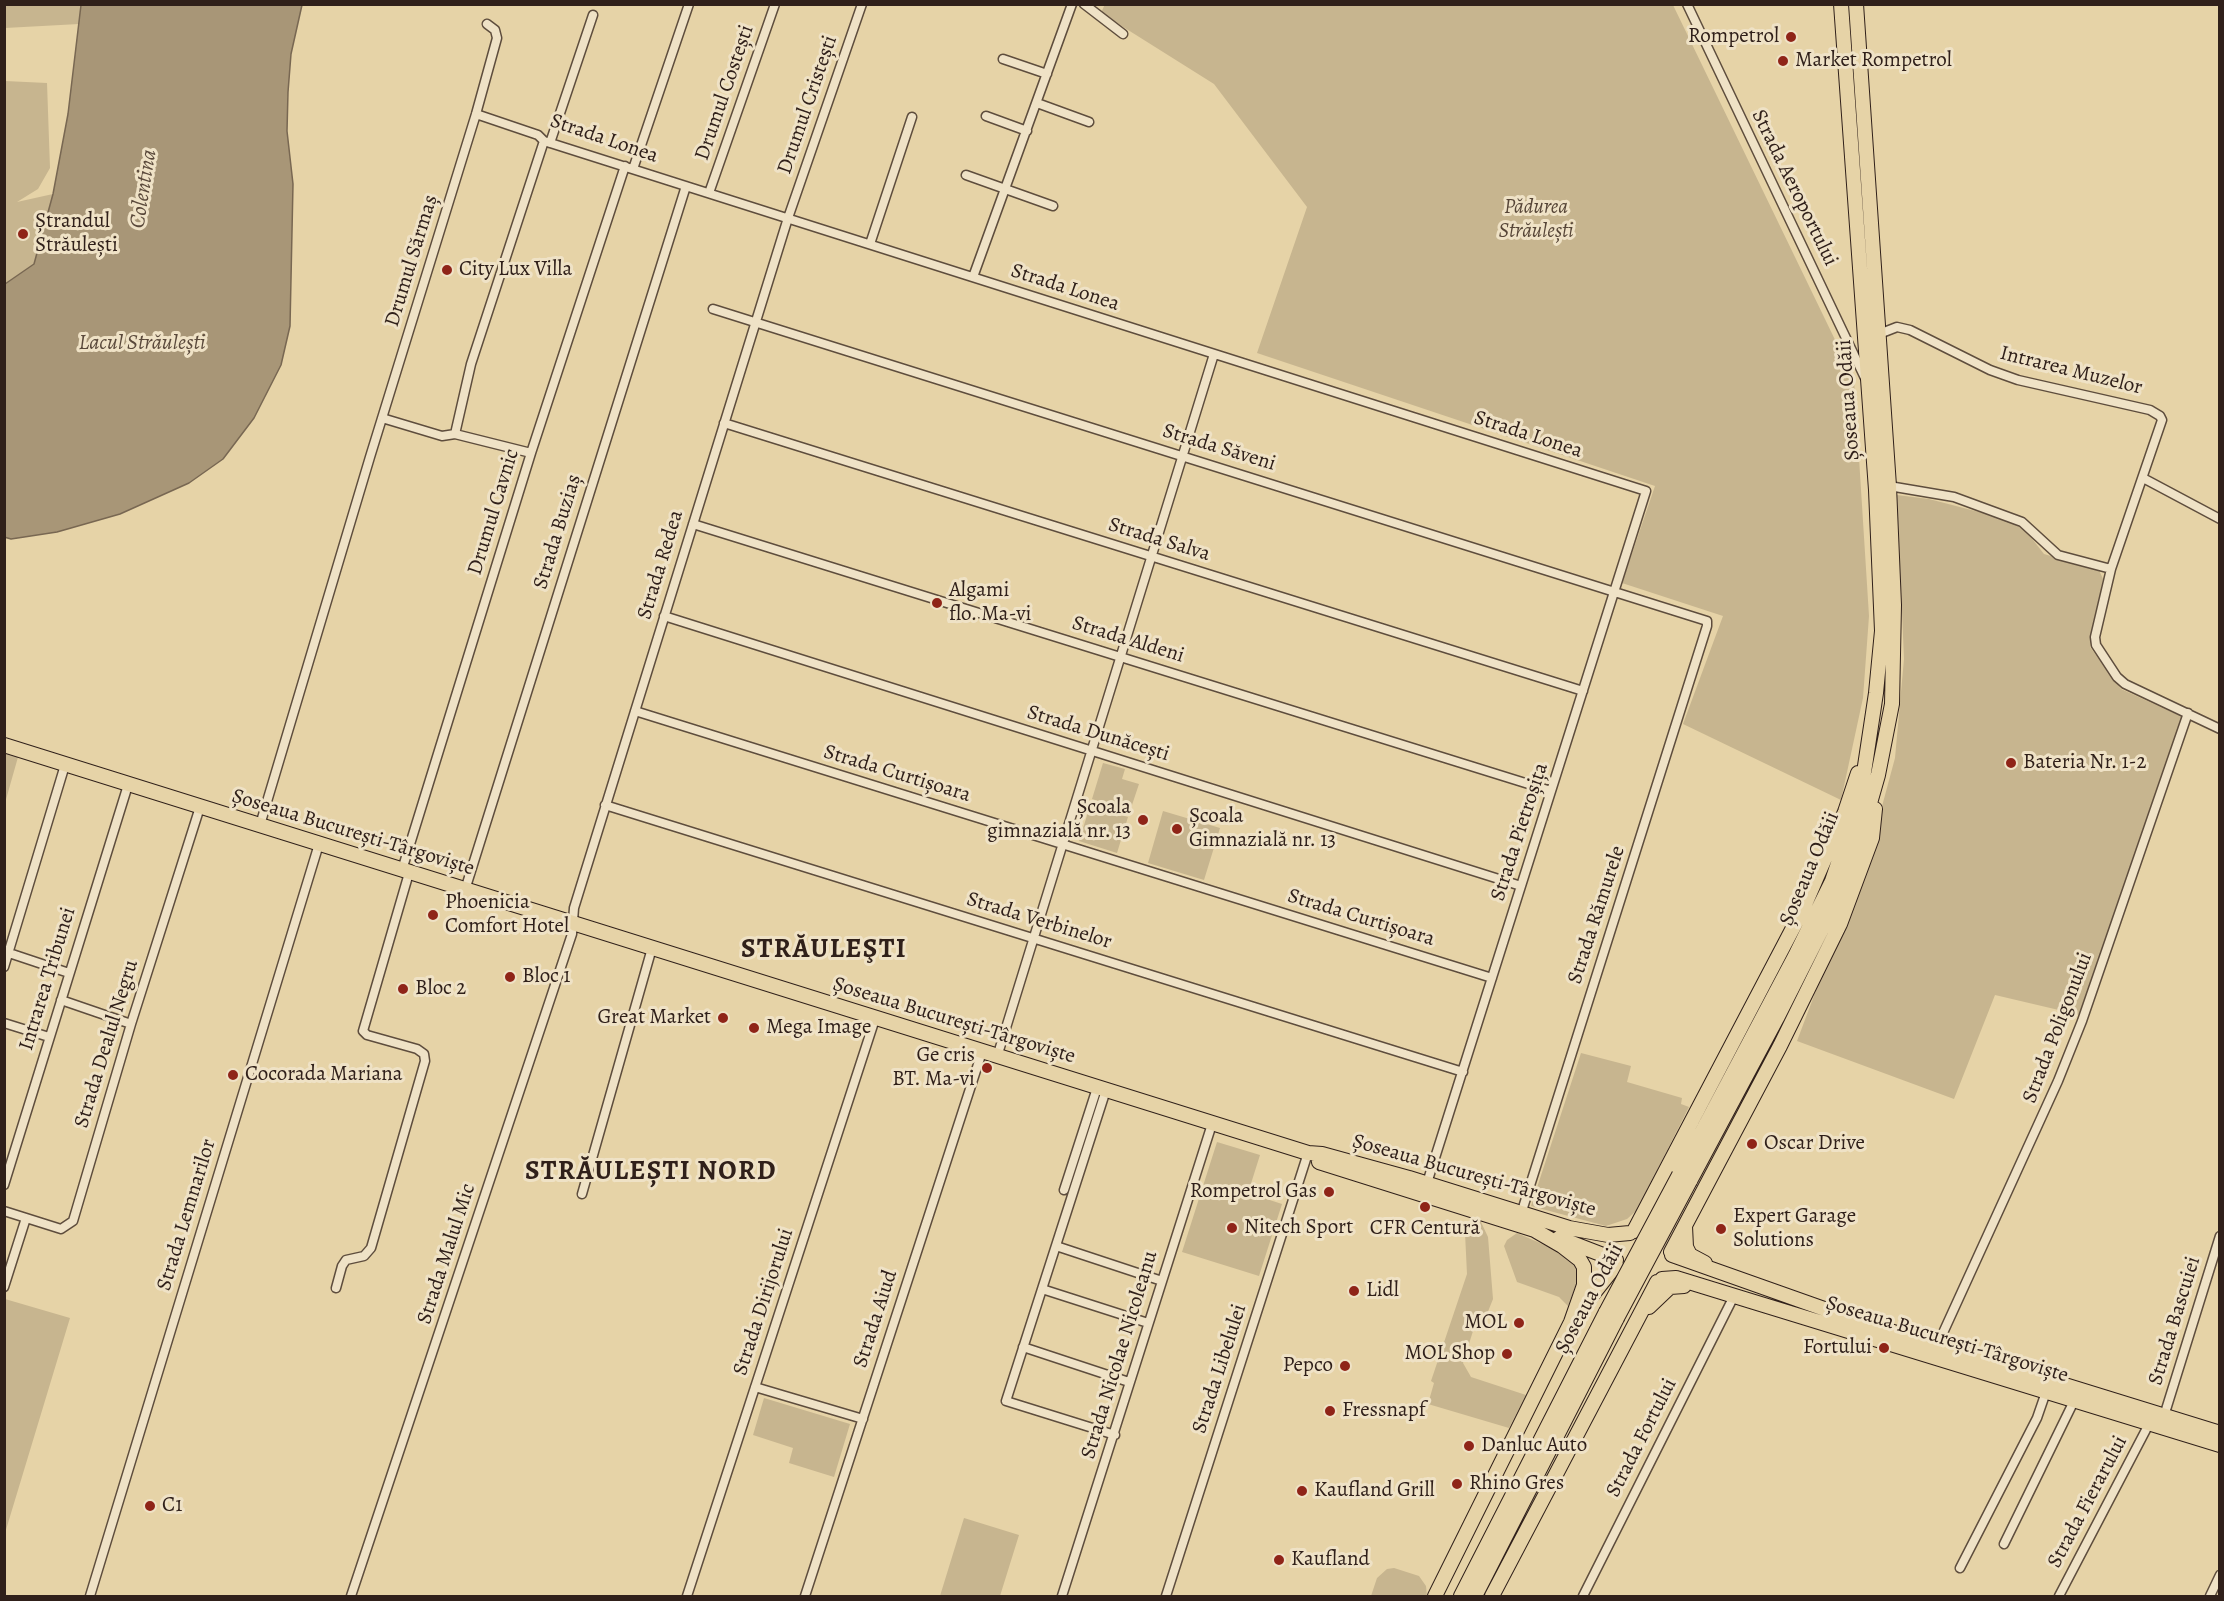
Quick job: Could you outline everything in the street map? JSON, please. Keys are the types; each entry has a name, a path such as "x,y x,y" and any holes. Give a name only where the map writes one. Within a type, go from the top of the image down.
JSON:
{"main road":[{"name":"Șoseaua Odăii","path":"1684,1178 1832,881 1860,799 1876,693 1882,632 1869,387 1841,4"},
{"name":"Șoseaua Odăii","path":"1461,1596 1684,1178 1832,909 1854,859 1878,775 1892,704 1894,663 1880,334 1856,4"},
{"path":"1571,1322 1616,1263 1619,1245 1632,1232 1803,909 1845,812 1868,743"},
{"name":"Șoseaua București-Târgoviște","path":"4,745 1308,1153 1322,1154 1427,1184 1580,1231 1608,1235 1632,1232"},
{"path":"1671,1253 1780,1046 1840,924 1872,838 1878,775"},
{"name":"Șoseaua București-Târgoviște","path":"1308,1153 1318,1161 1531,1228 1616,1263"},
{"path":"1685,1224 1686,1246 1690,1254 1726,1277"},
{"path":"1435,1596 1571,1322 1584,1285 1584,1267 1569,1251 1531,1228"},
{"path":"1491,1596 1624,1343 1659,1281 1671,1266 1668,1244 1657,1233 1642,1230 1632,1232"},
{"name":"Șoseaua București-Târgoviște","path":"1671,1253 1726,1277 1937,1346 2220,1433"},
{"path":"1616,1263 1629,1282 1643,1286 1659,1281"},
{"name":"Șoseaua București-Târgoviște","path":"1659,1281 1676,1278 2220,1445"},
{"path":"1624,1343 1652,1303 1670,1287 1684,1286 1731,1295"},
{"name":"Șoseaua Odăii","path":"1475,1596 1611,1315"}],"street":[{"name":"Drumul Cavnic","path":"336,1288 346,1260 364,1256 370,1248 425,1061 424,1054 417,1049 367,1035 363,1031 406,872 531,453 629,168 689,4"},
{"name":"Drumul Costești","path":"709,193 775,4"},
{"name":"Drumul Cristești","path":"788,218 862,4"},
{"path":"973,277 1072,4"},
{"path":"1084,4 1123,34"},
{"name":"Strada Aeroportului","path":"1687,4 1869,387"},
{"path":"455,434 471,364 592,15"},
{"name":"Drumul Sărmaș","path":"260,825 476,114 497,38 495,30 487,24"},
{"path":"1003,59 1047,74"},
{"path":"1037,103 1089,122"},
{"name":"Strada Lonea","path":"476,114 538,135 547,142 1646,491"},
{"path":"986,116 1027,131"},
{"path":"870,244 912,117"},
{"path":"966,175 1053,206"},
{"name":"Strada Buziaș","path":"465,890 687,186"},
{"name":"Strada Redea","path":"572,922 605,806 788,218"},
{"name":"Strada Săveni","path":"714,309 1704,619 1707,626"},
{"name":"Intrarea Muzelor","path":"1880,334 1897,327 1910,330 1990,370 2018,380 2150,410 2162,420 2111,569 2095,637 2099,651 2120,681 2220,729"},
{"path":"997,1057 1214,354"},
{"path":"382,418 442,436 455,434 531,453"},
{"name":"Strada Salva","path":"724,423 1583,691"},
{"path":"2143,478 2220,519"},
{"path":"1888,486 1945,495 1993,511 2022,522 2047,548 2058,555 2111,569"},
{"name":"Strada Pietroșița","path":"1427,1184 1646,491"},
{"name":"Strada Aldeni","path":"693,524 1551,791"},
{"name":"Strada Dunăcești","path":"664,616 1521,886"},
{"name":"Strada Rămurele","path":"1521,1214 1707,626"},
{"name":"Strada Curtișoara","path":"635,711 1492,978"},
{"name":"Strada Poligonului","path":"1937,1346 2058,1081 2082,1020 2188,714"},
{"path":"4,967 65,765"},
{"name":"Intrarea Tribunei","path":"4,1185 128,785"},
{"name":"Strada Verbinelor","path":"605,806 1463,1072"},
{"name":"Strada Dealul Negru","path":"4,1210 61,1229 73,1221 131,1024 200,807"},
{"name":"Strada Lemnarilor","path":"90,1596 319,844"},
{"name":"Strada Malul Mic","path":"351,1596 568,945 572,922"},
{"path":"582,1194 652,948"},
{"path":"9,953 69,973"},
{"path":"61,1000 131,1024"},
{"name":"Strada Dirijorului","path":"687,1596 875,1019"},
{"path":"4,1023 49,1036"},
{"name":"Strada Aiud","path":"805,1596 982,1052"},
{"path":"1064,1190 1102,1089"},
{"path":"1102,1089 1056,1246 1006,1401 1115,1435"},
{"name":"Strada Nicolae Nicoleanu","path":"1062,1596 1212,1124"},
{"name":"Strada Libelulei","path":"1167,1596 1308,1153"},
{"path":"4,1287 26,1218"},
{"name":"Strada Bascuiei","path":"2164,1416 2220,1236"},
{"path":"1056,1246 1162,1281"},
{"path":"1042,1289 1148,1323"},
{"name":"Strada Fortului","path":"1582,1596 1731,1295"},
{"path":"1023,1347 1129,1382"},
{"path":"755,1388 863,1419"},
{"path":"1960,1568 2037,1418 2046,1392"},
{"path":"2004,1544 2074,1401"},
{"name":"Strada Fierarului","path":"2059,1596 2149,1424"},
{"path":"2210,1596 2220,1575"}],"green space":[{"name":"Pădurea Străulești","path":"1105,4 1673,5 1854,379 1869,616 1863,698 1841,800 1683,724 1723,616 1622,583 1655,486 1257,353 1307,207 1214,84 1101,13"},
{"path":"5,5 81,5 79,24 5,28"},
{"path":"5,81 47,83 50,168 38,189 17,202 53,194 34,264 5,284"},
{"path":"1897,495 1929,499 2006,519 2026,531 2044,554 2099,570 2103,579 2090,647 2121,689 2187,719 2080,1015 1995,995 1954,1099 1797,1041 1874,836 1895,758 1904,659"},
{"path":"5,745 20,750 5,803"},
{"path":"1103,763 1125,769 1122,779 1139,784 1130,811 1092,799"},
{"path":"1090,806 1128,817 1117,853 1079,841"},
{"path":"1163,811 1220,828 1204,880 1148,863"},
{"path":"1581,1053 1631,1066 1627,1082 1682,1098 1681,1104 1689,1107 1637,1210 1627,1219 1606,1226 1531,1206"},
{"name":"Nitech Sport","path":"1217,1142 1260,1155 1248,1193 1282,1204 1259,1276 1182,1252"},
{"path":"1474,1220 1481,1222 1488,1237 1493,1299 1485,1319 1473,1331 1463,1363 1471,1377 1526,1395 1509,1428 1428,1404 1434,1383 1431,1381 1467,1274 1465,1233 1469,1223"},
{"path":"1517,1233 1563,1253 1571,1260 1577,1269 1578,1279 1568,1306 1559,1297 1517,1282 1504,1246 1507,1240"},
{"path":"4,1299 70,1318 5,1533"},
{"path":"764,1398 850,1424 834,1477 789,1463 793,1448 753,1435"},
{"path":"964,1518 1019,1535 1000,1596 940,1596"},
{"path":"1394,1568 1419,1576 1426,1586 1427,1596 1371,1596 1377,1578 1387,1569"}],"water":[{"name":"Lacul Străulești","path":"81,5 302,5 291,54 288,92 287,131 293,184 290,326 281,365 254,418 223,459 189,483 120,514 57,532 11,539 4,537 5,284 34,264 53,194 68,114"}],"place":[{"name":"Rompetrol","path":"1791,37"},
{"name":"Market Rompetrol","path":"1783,61"},
{"name":"Ștrandul Străulești","path":"23,234"},
{"name":"City Lux Villa","path":"447,270"},
{"name":"Algami flo. Ma-vi","path":"937,603"},
{"name":"Bateria Nr. 1-2","path":"2011,763"},
{"name":"Școala gimnazială nr. 13","path":"1143,820"},
{"name":"Școala Gimnazială nr. 13","path":"1177,829"},
{"name":"Phoenicia Comfort Hotel","path":"433,915"},
{"name":"Bloc 1","path":"510,977"},
{"name":"Bloc 2","path":"403,989"},
{"name":"Great Market","path":"723,1018"},
{"name":"Mega Image","path":"754,1028"},
{"name":"Ge cris BT. Ma-vi","path":"987,1068"},
{"name":"Cocorada Mariana","path":"233,1075"},
{"name":"Oscar Drive","path":"1752,1144"},
{"name":"Rompetrol Gas","path":"1329,1192"},
{"name":"CFR Centură","path":"1425,1207"},
{"name":"Nitech Sport","path":"1232,1228"},
{"name":"Expert Garage Solutions","path":"1721,1229"},
{"name":"Lidl","path":"1354,1291"},
{"name":"MOL","path":"1519,1323"},
{"name":"Fortului","path":"1884,1348"},
{"name":"MOL Shop","path":"1507,1354"},
{"name":"Pepco","path":"1345,1366"},
{"name":"Fressnapf","path":"1330,1411"},
{"name":"Danluc Auto","path":"1469,1446"},
{"name":"Rhino Gres","path":"1457,1484"},
{"name":"Kaufland Grill","path":"1302,1491"},
{"name":"C1","path":"150,1506"},
{"name":"Kaufland","path":"1279,1560"}],"district":[{"name":"STRĂULEŞTI","path":"824,950"},
{"name":"STRĂULEȘTI NORD","path":"651,1172"}],"water label":[{"name":"Colentina","path":"144,189"}]}
